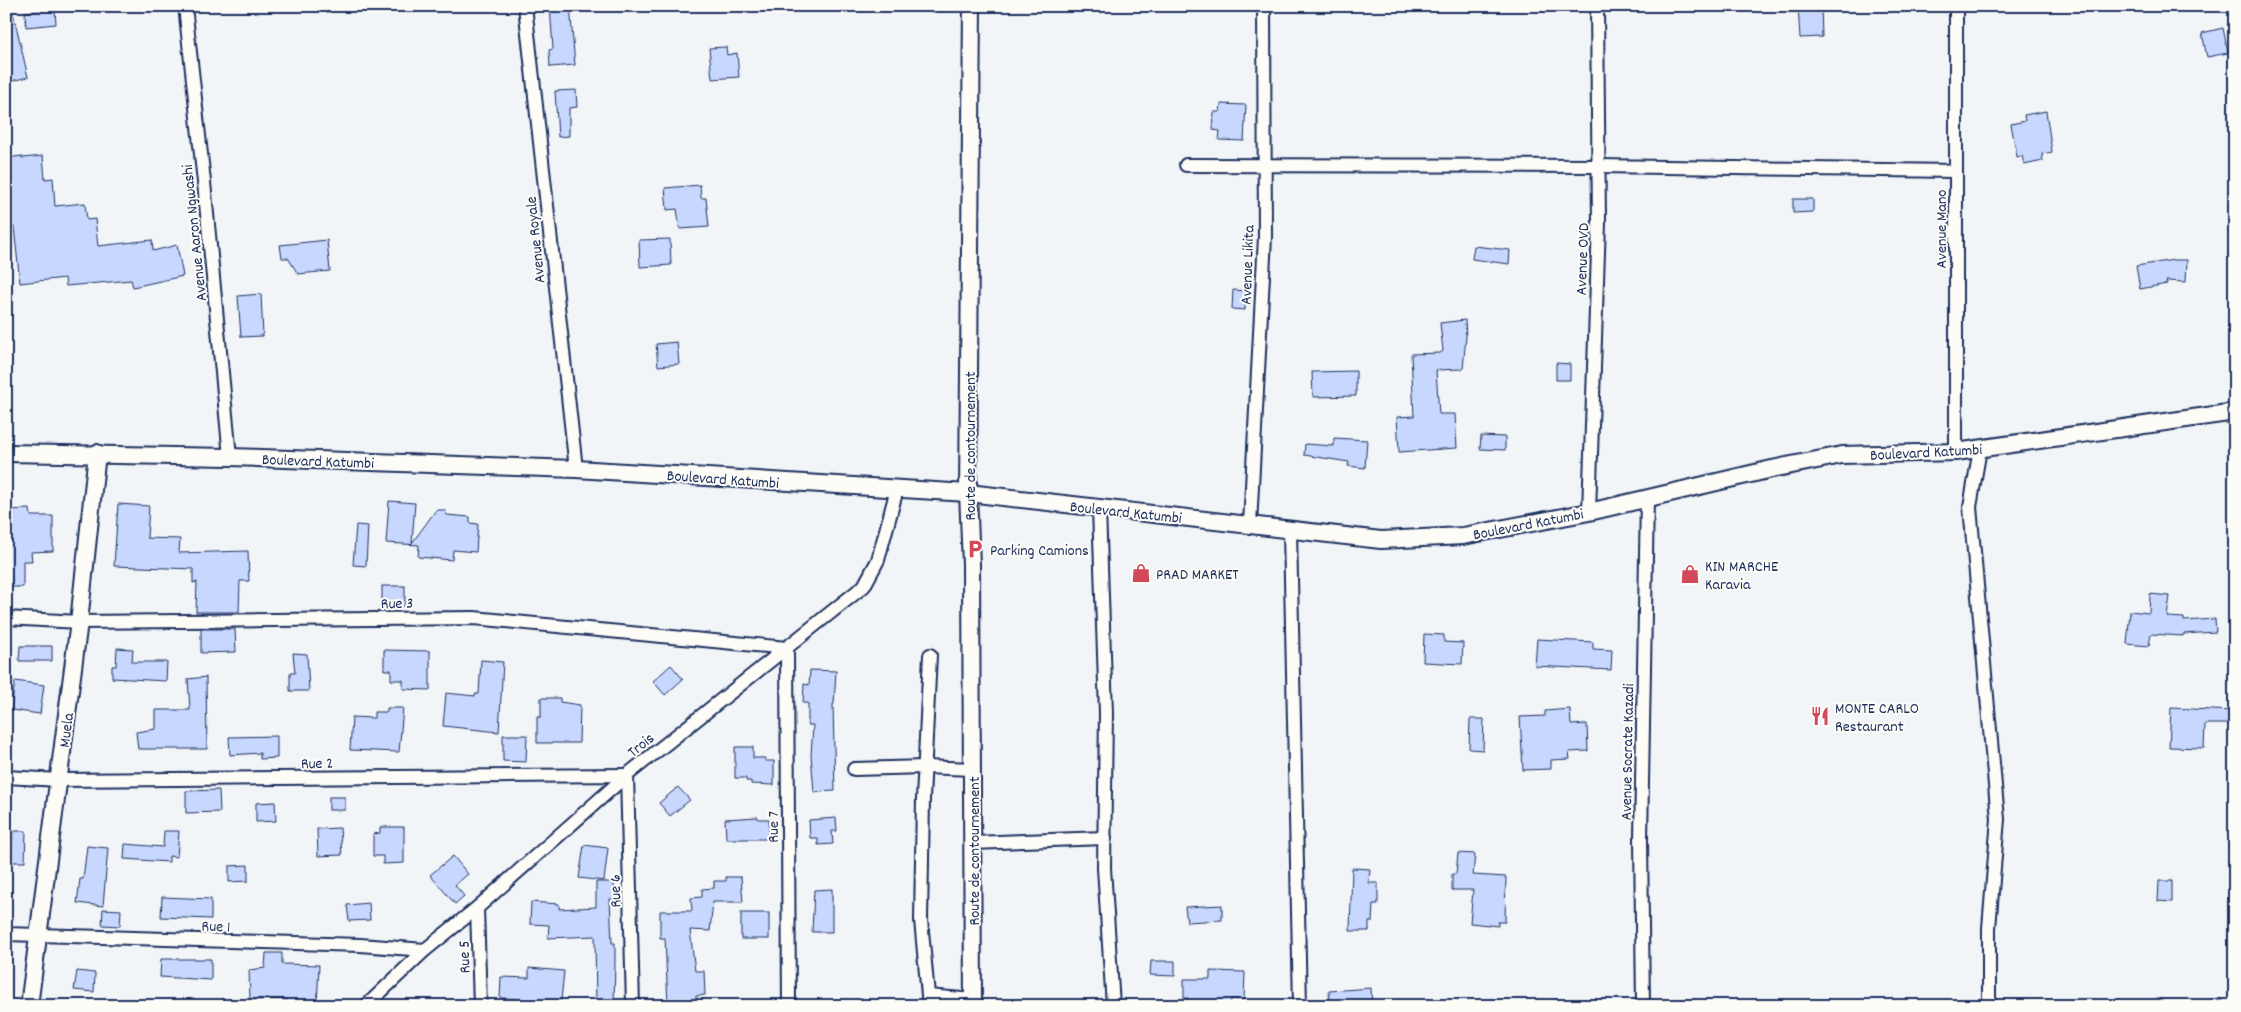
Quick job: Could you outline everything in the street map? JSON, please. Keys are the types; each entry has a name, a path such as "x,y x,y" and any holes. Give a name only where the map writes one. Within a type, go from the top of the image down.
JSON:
{"street":[{"name":"Avenue Aaron Ngwashi","path":"185,6 230,457"},
{"name":"Avenue Royale","path":"525,6 576,469"},
{"name":"Route de contournement","path":"972,6 968,493 973,843 973,1003"},
{"name":"Avenue Likita","path":"1250,525 1265,237 1264,6"},
{"name":"Avenue OVD","path":"1588,512 1599,223 1597,6"},
{"name":"Avenue Mano","path":"1956,6 1956,452"},
{"path":"1186,165 1598,166 1956,171"},
{"name":"Boulevard Katumbi","path":"6,453 97,453 576,469 968,493 1381,540 1419,540 1463,536 1588,512 1772,469 1842,455 1956,452 2235,412"},
{"path":"1980,449 1970,507 1998,819 1989,928 1989,1006"},
{"name":"Muela","path":"29,1006 79,622 97,453"},
{"name":"Trois","path":"366,1006 425,950 478,908 628,775 864,586 878,560 897,489"},
{"name":"Avenue Socrate Kazadi","path":"1643,1006 1641,839 1647,498"},
{"path":"1099,508 1106,713 1104,868 1113,1006"},
{"path":"1290,530 1300,1006"},
{"name":"Rue 3","path":"6,618 79,622 474,618 787,648"},
{"name":"Rue 7","path":"787,648 789,1006"},
{"path":"930,655 921,920 929,1001 973,1003"},
{"path":"854,769 925,767 972,769"},
{"name":"Rue 2","path":"6,777 59,780 628,775"},
{"name":"Rue 6","path":"628,775 633,1006"},
{"path":"973,843 1105,838"},
{"name":"Rue 5","path":"478,908 480,1006"},
{"name":"Rue 1","path":"6,934 360,945 425,950"}],"building":[{"path":"550,6 570,6 575,65 550,67 549,50 553,49"},
{"path":"1798,6 1821,6 1822,37 1800,38"},
{"path":"6,8 12,8 28,77 12,81 6,59"},
{"path":"55,9 56,24 26,27 25,12"},
{"path":"2223,28 2228,53 2207,57 2202,33"},
{"path":"726,47 727,55 737,53 739,77 712,79 709,48"},
{"path":"576,90 577,107 569,108 569,136 558,137 555,91"},
{"path":"1221,104 1246,105 1244,141 1219,140 1220,131 1213,130 1214,112 1220,112"},
{"path":"2046,111 2052,152 2042,154 2043,161 2024,165 2022,156 2017,157 2011,124 2025,121 2024,115"},
{"path":"22,156 22,158 43,156 45,179 53,178 55,206 85,203 87,220 95,219 98,246 152,240 153,251 177,245 183,276 133,287 131,280 66,286 65,278 20,283 14,227 6,228 6,158"},
{"path":"700,185 701,198 706,198 709,227 680,229 677,209 667,210 665,188"},
{"path":"1793,199 1813,199 1813,212 1793,213"},
{"path":"670,239 671,265 640,267 639,240"},
{"path":"327,240 330,271 298,274 288,258 282,258 280,245"},
{"path":"1474,246 1510,250 1509,264 1472,259"},
{"path":"2174,260 2187,260 2186,282 2166,281 2167,284 2140,289 2136,266"},
{"path":"1233,290 1246,291 1245,310 1232,309"},
{"path":"261,294 263,336 241,337 238,296"},
{"path":"1465,320 1466,337 1463,369 1436,370 1439,414 1455,414 1457,448 1399,452 1397,417 1414,416 1411,354 1440,353 1443,351 1440,323"},
{"path":"677,342 679,364 658,366 656,344"},
{"path":"1556,363 1570,364 1570,380 1556,380"},
{"path":"1356,371 1356,396 1313,397 1312,372"},
{"path":"1481,436 1505,437 1505,450 1480,449"},
{"path":"1334,438 1367,440 1365,468 1348,466 1349,462 1304,455 1305,444 1334,446"},
{"path":"389,501 415,503 412,543 436,510 444,510 447,515 470,517 470,523 478,524 476,552 453,550 452,560 418,557 419,545 386,543"},
{"path":"118,504 149,506 147,538 180,539 179,553 248,551 249,581 240,581 239,612 196,612 197,582 193,583 193,569 114,566"},
{"path":"30,509 31,516 53,516 53,551 31,552 32,561 23,561 23,587 6,587 6,510"},
{"path":"356,525 368,526 366,566 353,565"},
{"path":"382,586 405,586 405,606 382,606"},
{"path":"2150,594 2170,596 2167,617 2184,618 2184,621 2215,619 2216,632 2183,634 2183,636 2151,634 2149,646 2127,644 2130,611 2149,613"},
{"path":"201,629 235,629 236,652 201,653"},
{"path":"1424,634 1444,635 1444,642 1463,643 1462,664 1423,662"},
{"path":"1537,639 1593,642 1593,649 1612,650 1611,670 1535,666"},
{"path":"20,646 52,646 52,661 19,661"},
{"path":"117,648 133,649 132,662 167,662 166,681 112,678 112,666 116,666"},
{"path":"384,650 430,651 430,690 403,689 403,680 391,680 391,670 384,670"},
{"path":"293,653 307,654 309,691 290,691 290,673 295,673"},
{"path":"481,660 503,662 499,732 443,726 446,693 475,696 475,694 479,694"},
{"path":"671,665 683,679 665,695 653,681"},
{"path":"810,670 836,671 833,704 835,791 814,792 811,755 813,725 808,725 808,703 803,703 804,684 809,685"},
{"path":"206,677 207,749 138,749 136,732 156,729 156,710 190,710 188,679"},
{"path":"15,681 44,685 40,714 11,710"},
{"path":"541,698 560,698 560,702 580,705 579,743 537,743 537,717 541,717"},
{"path":"387,708 403,708 399,752 350,750 352,717 374,718 374,712 387,712"},
{"path":"2171,708 2233,711 2233,724 2205,724 2204,748 2169,747"},
{"path":"1570,709 1571,725 1587,724 1588,751 1569,752 1570,759 1551,760 1551,769 1523,770 1520,717 1545,716 1545,711"},
{"path":"1470,719 1484,719 1483,750 1469,749"},
{"path":"503,735 527,735 526,762 503,761"},
{"path":"277,736 277,758 260,759 260,753 230,755 229,737"},
{"path":"735,747 753,747 753,758 765,758 765,761 774,761 774,785 751,784 751,781 746,781 746,778 735,778"},
{"path":"678,787 690,800 670,816 659,803"},
{"path":"219,790 220,812 186,813 186,791"},
{"path":"329,797 345,797 345,810 329,810"},
{"path":"275,802 276,821 256,822 256,803"},
{"path":"758,817 758,819 769,819 769,839 726,839 725,819"},
{"path":"836,818 837,831 832,831 833,844 818,845 818,838 810,838 809,820"},
{"path":"380,827 404,827 404,863 383,864 383,856 373,856 373,834 380,833"},
{"path":"340,828 342,855 318,856 317,829"},
{"path":"13,831 26,831 25,862 12,862"},
{"path":"164,831 179,831 177,857 169,856 169,862 124,859 125,844 163,847"},
{"path":"584,845 608,848 604,881 579,878"},
{"path":"87,846 108,848 103,906 77,903 80,879 83,879"},
{"path":"1458,853 1475,854 1473,875 1506,877 1505,922 1498,922 1498,926 1470,923 1473,890 1452,890 1452,874 1456,874"},
{"path":"453,856 468,874 455,885 464,896 455,904 430,875"},
{"path":"248,865 248,881 229,882 229,866"},
{"path":"1352,868 1370,869 1369,883 1378,883 1378,904 1373,904 1372,922 1369,922 1369,931 1350,931"},
{"path":"726,877 741,877 743,902 713,902 710,931 690,930 695,971 704,971 705,995 696,996 696,1006 668,1006 665,938 660,938 660,911 692,911 691,898 702,897 702,889 714,888 714,881 726,881"},
{"path":"2159,881 2172,881 2172,902 2158,901"},
{"path":"596,882 614,882 615,899 610,899 612,943 615,943 614,1006 596,1006 595,936 548,938 549,925 530,924 531,902 559,904 559,909 596,907"},
{"path":"832,889 832,932 812,932 814,890"},
{"path":"162,897 211,899 211,919 161,917"},
{"path":"369,903 370,920 349,921 347,905"},
{"path":"1222,905 1222,920 1187,922 1185,907"},
{"path":"103,909 121,910 120,926 102,925"},
{"path":"741,913 769,913 769,939 741,939"},
{"path":"266,953 282,953 282,964 319,965 317,1006 286,1006 286,999 250,1000 249,970 265,968"},
{"path":"161,959 211,959 211,980 160,977"},
{"path":"1151,961 1175,961 1175,976 1150,975"},
{"path":"529,968 564,971 561,1001 500,998 501,977 529,978"},
{"path":"77,971 95,973 94,992 74,990"},
{"path":"1210,971 1245,972 1244,1000 1231,999 1230,1006 1188,1006 1188,998 1184,998 1184,979 1210,979"},
{"path":"1371,988 1372,1006 1330,1006 1329,991"}],"place":[{"name":"Parking Camions","path":"975,549"},
{"name":"PRAD MARKET","path":"1141,573"},
{"name":"KIN MARCHE Karavia","path":"1690,574"},
{"name":"MONTE CARLO Restaurant","path":"1820,716"}]}
